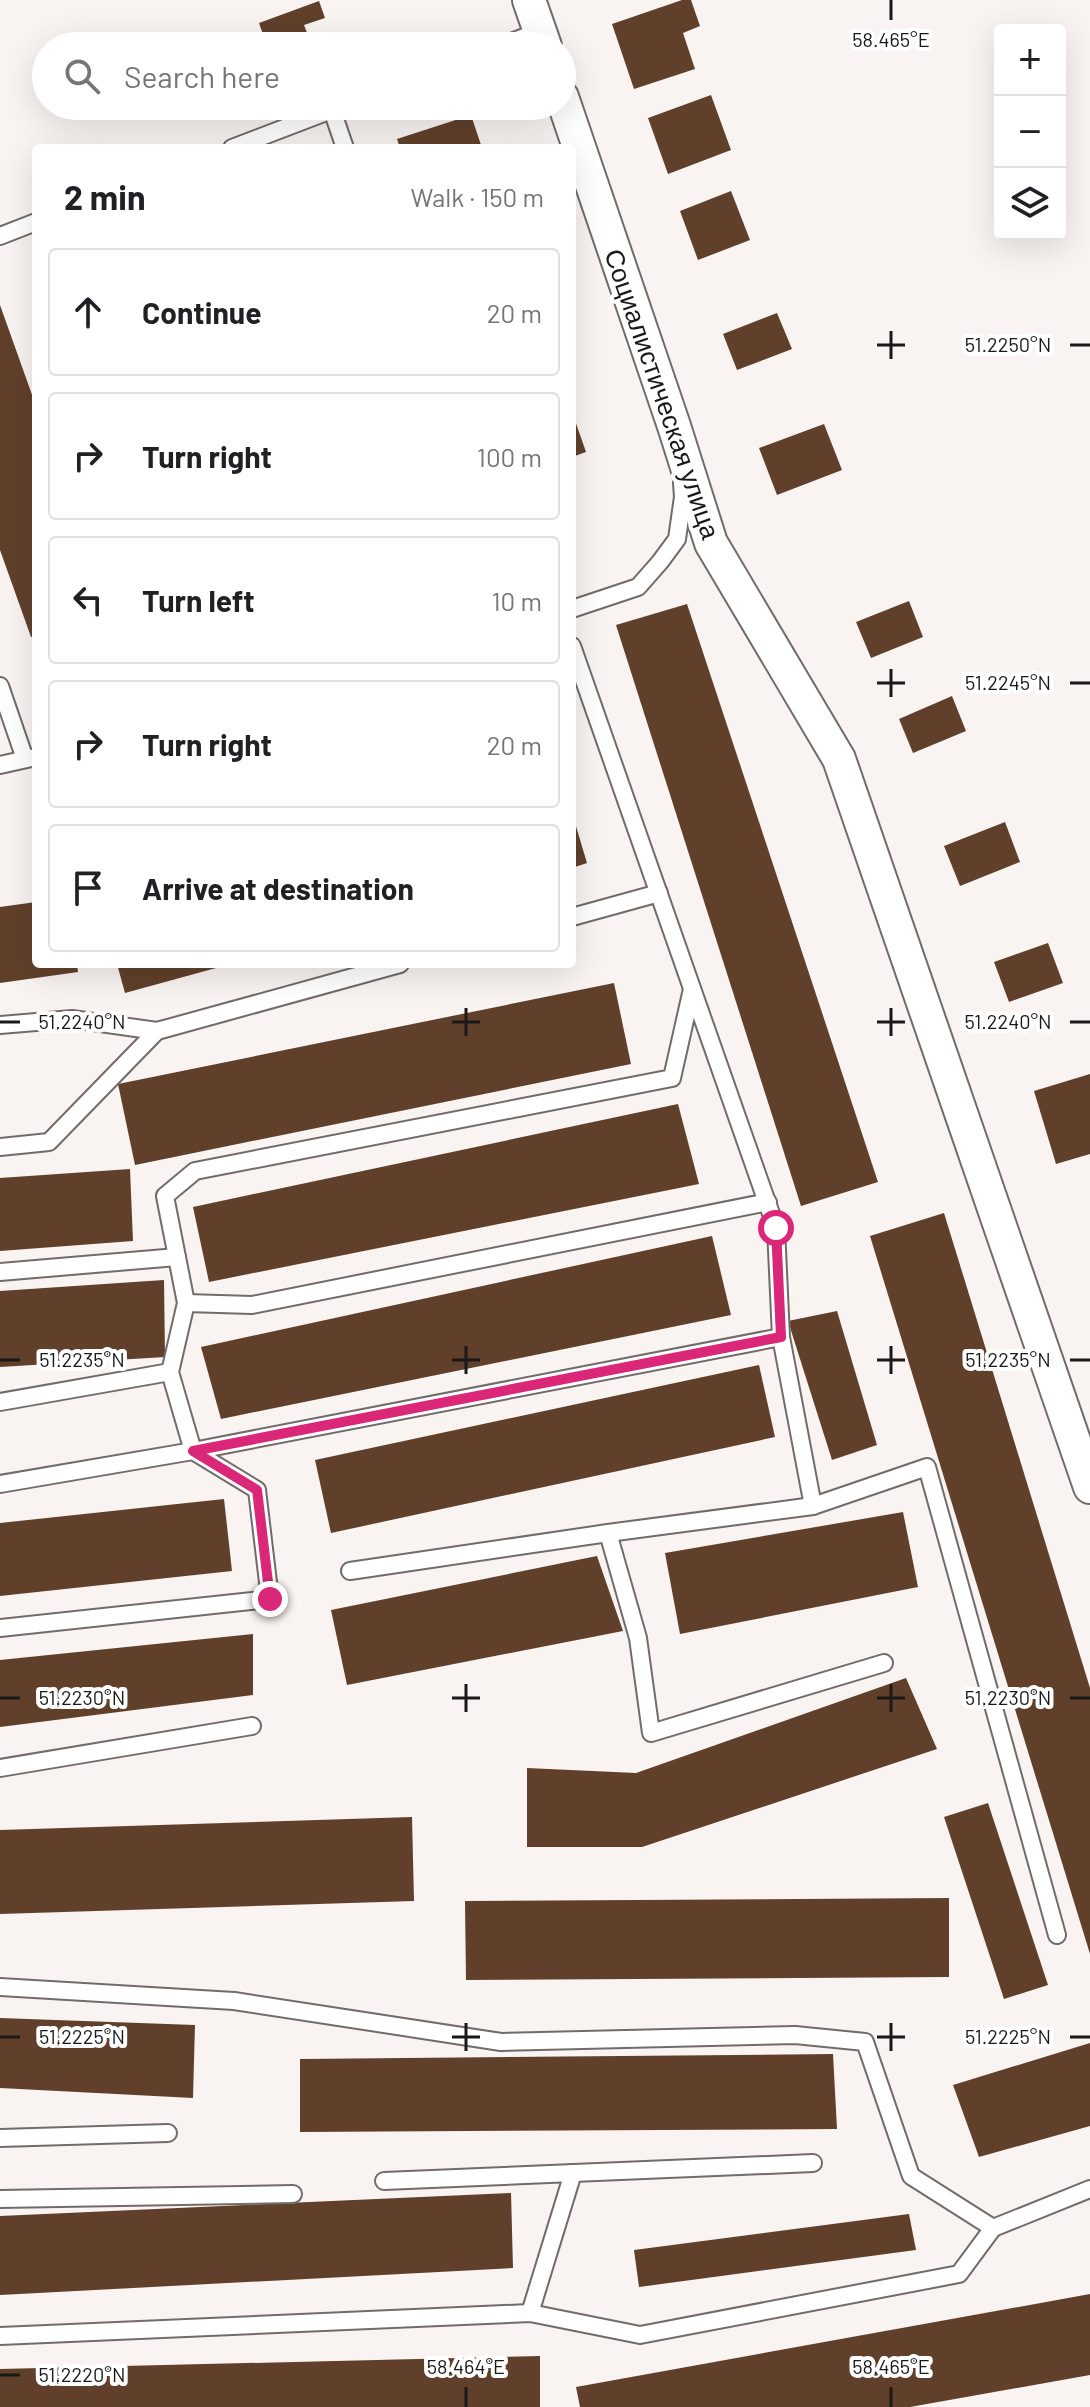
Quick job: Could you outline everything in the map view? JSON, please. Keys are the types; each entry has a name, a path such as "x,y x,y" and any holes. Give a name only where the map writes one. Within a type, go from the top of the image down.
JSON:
{"street":[{"path":"529,0 540,32"},
{"name":"Социалистическая улица","path":"570,120 711,543 839,759 1090,1487"}],"lane":[{"path":"242,144 306,120"},
{"path":"339,120 344,144"},
{"path":"0,236 32,224"},
{"path":"576,608 638,587 677,539 683,497 674,426"},
{"path":"576,657 776,1228 781,1337 813,1506"},
{"path":"0,686 30,758 0,765"},
{"path":"576,916 659,893"},
{"path":"0,1025 72,1019 157,1031 385,968"},
{"path":"0,1628 270,1599 257,1490 193,1451 170,1372 186,1303 165,1196 195,1171 672,1078 692,989"},
{"path":"0,1147 49,1142 157,1031"},
{"path":"186,1303 252,1305 768,1202"},
{"path":"0,1272 177,1257"},
{"path":"0,1484 193,1451 781,1337"},
{"path":"0,1402 170,1372"},
{"path":"350,1571 813,1506 927,1467 1057,1935"},
{"path":"608,1533 638,1638 651,1733 884,1663"},
{"path":"0,1768 252,1726"},
{"path":"0,1987 234,2001 501,2042 795,2035 865,2042 911,2176 993,2228"},
{"path":"0,2138 168,2133"},
{"path":"384,2181 813,2163"},
{"path":"530,2313 573,2173"},
{"path":"0,2336 530,2313 640,2335 959,2274 993,2228 1090,2189"},
{"path":"0,2199 293,2194"}],"building":[{"path":"682,0 691,0 700,26 683,33 695,69 634,89 612,24"},
{"path":"319,1 325,18 304,25 307,32 262,32 259,23"},
{"path":"711,95 731,150 668,174 648,118"},
{"path":"456,120 473,120 481,144 399,144 397,139"},
{"path":"731,191 750,240 698,260 680,211"},
{"path":"0,305 32,395 32,637 0,550"},
{"path":"777,313 792,349 737,370 723,334"},
{"path":"576,423 586,452 576,456"},
{"path":"824,424 842,470 777,495 759,448"},
{"path":"909,601 923,637 871,658 856,622"},
{"path":"687,604 878,1182 801,1206 616,625"},
{"path":"952,696 966,731 913,753 899,719"},
{"path":"1005,822 1020,862 960,886 944,846"},
{"path":"576,826 587,863 576,867"},
{"path":"32,903 32,968 78,968 78,972 0,983 0,907"},
{"path":"1048,943 1063,983 1009,1002 994,962"},
{"path":"118,968 216,968 125,993"},
{"path":"614,983 631,1064 135,1165 118,1084"},
{"path":"1090,1074 1090,1154 1056,1164 1034,1091"},
{"path":"678,1104 699,1184 209,1282 193,1207"},
{"path":"130,1169 133,1241 0,1251 0,1178"},
{"path":"944,1213 1090,1688 1090,1954 870,1236"},
{"path":"712,1236 731,1315 221,1419 201,1347"},
{"path":"164,1280 165,1357 0,1367 0,1291"},
{"path":"837,1311 877,1445 832,1460 788,1321"},
{"path":"759,1365 775,1437 331,1533 315,1460"},
{"path":"224,1499 232,1571 0,1596 0,1523"},
{"path":"903,1512 918,1587 680,1634 665,1553"},
{"path":"597,1556 623,1631 347,1685 331,1610"},
{"path":"253,1634 253,1695 0,1727 0,1660"},
{"path":"906,1678 937,1749 642,1847 527,1847 527,1768 636,1773"},
{"path":"988,1803 1048,1985 1004,1999 944,1817"},
{"path":"412,1817 414,1901 0,1914 0,1830"},
{"path":"949,1898 949,1977 466,1980 465,1901"},
{"path":"0,2018 195,2025 193,2098 0,2088"},
{"path":"1090,2043 1090,2126 979,2157 953,2085"},
{"path":"833,2054 837,2129 300,2132 300,2059"},
{"path":"511,2193 513,2268 0,2295 0,2216"},
{"path":"909,2214 916,2250 639,2287 634,2250"},
{"path":"1090,2294 1090,2375 910,2407 580,2407 576,2387"},
{"path":"540,2356 540,2407 0,2407 0,2369"}],"route":[{"path":"270,1599 257,1490 193,1451 781,1337 776,1228"}]}
